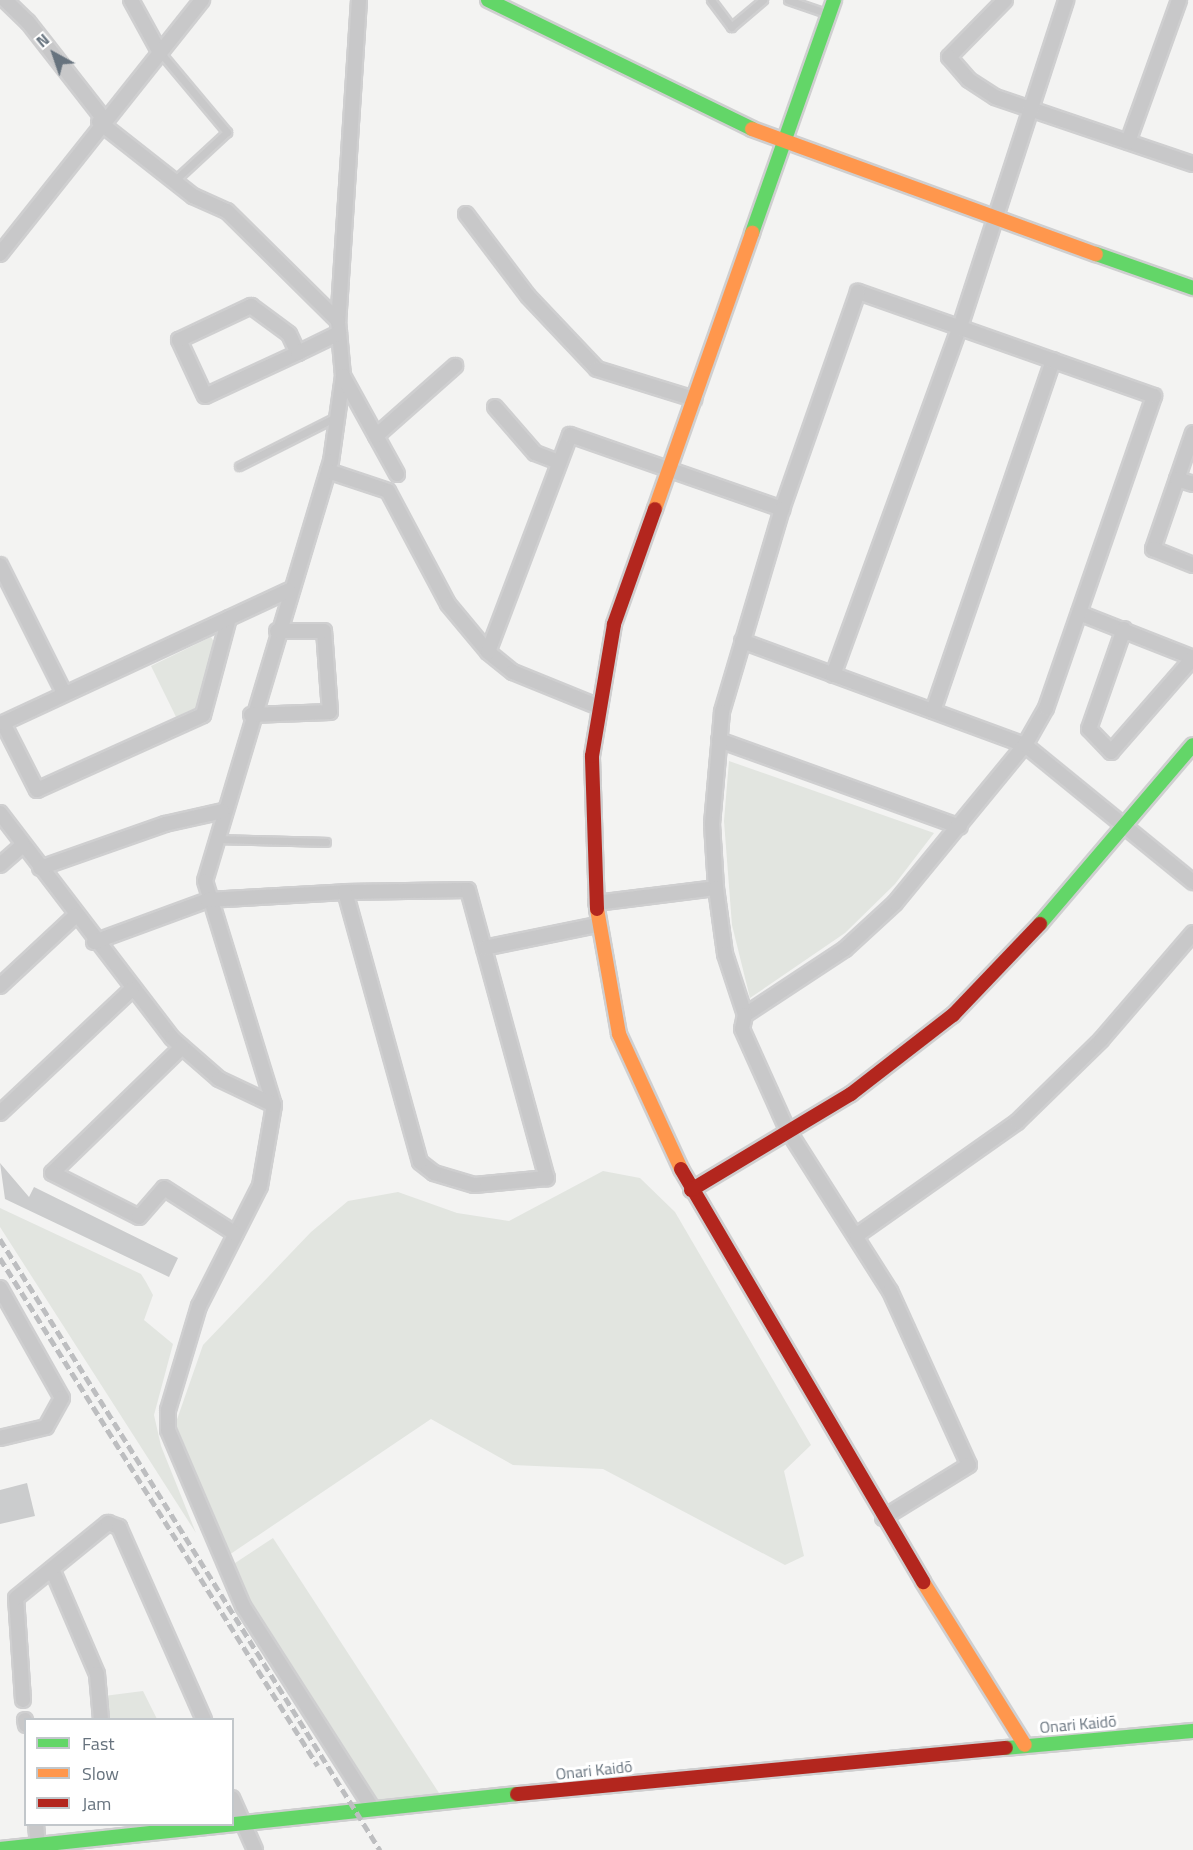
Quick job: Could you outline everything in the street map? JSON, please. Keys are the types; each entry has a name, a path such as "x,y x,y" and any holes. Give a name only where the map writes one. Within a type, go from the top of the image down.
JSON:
{"street":[{"path":"5,0 28,22 101,120 174,181 227,211 339,327"},
{"path":"131,0 159,51"},
{"path":"0,254 101,120 202,0"},
{"path":"359,0 339,327 343,376 338,416 328,471 251,715 205,881 208,900 274,1105 260,1186 199,1306 168,1410 168,1430 243,1606 372,1808"},
{"path":"488,0 782,143 1193,288"},
{"path":"834,0 782,143 672,468 614,624 592,756 597,925 619,1034 691,1190 883,1518 1025,1745"},
{"path":"1005,0 949,57 995,97 1193,164"},
{"path":"833,675 960,327 1066,0"},
{"path":"1128,142 1179,0"},
{"path":"466,214 528,296 597,369 694,399"},
{"path":"745,1015 845,949 895,903 960,827 1025,745 1046,708 1154,396 858,292 782,510 742,641 719,740 712,824 716,888 725,954 745,1015 742,1029 787,1129 857,1235 890,1291 969,1465 883,1518"},
{"path":"298,353 289,334 251,306 179,340 205,396 298,353 339,327"},
{"path":"933,711 1053,360"},
{"path":"376,436 455,366"},
{"path":"343,376 397,474"},
{"path":"495,407 535,453 559,462"},
{"path":"1193,433 1153,549 1193,565"},
{"path":"488,652 570,435 672,468 782,510"},
{"path":"328,471 388,491 448,604 488,652 513,672 599,707"},
{"path":"1177,479 1193,484"},
{"path":"0,565 64,693"},
{"path":"229,618 203,715 37,790 3,723 289,590"},
{"path":"1079,613 1124,629 1193,658 1111,752 1089,729 1124,629"},
{"path":"251,715 330,712 324,631 277,631"},
{"path":"742,641 1025,745 1193,882"},
{"path":"719,740 960,827"},
{"path":"691,1190 787,1129 851,1094 953,1015 995,976 1193,745"},
{"path":"40,868 165,824 223,811"},
{"path":"0,813 131,990 182,1047 219,1079 274,1105"},
{"path":"0,865 23,844"},
{"path":"596,903 716,888"},
{"path":"94,942 208,900 345,892 468,890 547,1178 474,1185 434,1173 420,1162 345,892"},
{"path":"0,986 75,916"},
{"path":"484,948 597,925"},
{"path":"857,1235 1017,1122 1101,1040 1193,933"},
{"path":"0,1113 131,990"},
{"path":"182,1047 52,1173 139,1217 164,1188 236,1234"},
{"path":"0,1288 62,1398 46,1427 0,1438"},
{"path":"23,1700 16,1598 108,1523 119,1527 204,1718"},
{"path":"52,1569 97,1674 102,1718"},
{"name":"Onari Kaidō","path":"234,1826 372,1808 1193,1731"},
{"path":"234,1803 255,1850"},
{"path":"36,1826 38,1846"},
{"path":"112,1826 114,1839"},
{"name":"Onari Kaidō","path":"0,1849 114,1839 160,1842 234,1826"}],"lane":[{"path":"711,0 731,27 763,0"},
{"path":"788,0 829,14"},
{"path":"159,51 227,132 174,181"},
{"path":"239,466 338,416"},
{"path":"215,839 326,842"}],"shaded area":[{"path":"211,637 218,649 200,708 179,723 151,666"},
{"path":"729,761 934,833 895,884 845,933 750,998 732,925 724,821"},
{"path":"603,1171 640,1178 675,1212 811,1445 784,1471 804,1556 785,1565 603,1469 513,1465 431,1419 229,1555 174,1428 203,1345 311,1232 348,1201 398,1192 457,1213 509,1221"},
{"path":"0,1208 141,1274 146,1282 153,1295 144,1320 173,1344 154,1415 161,1446 196,1533 0,1227"},
{"path":"273,1538 439,1793 372,1802 248,1607 232,1565"},
{"path":"143,1691 156,1718 105,1718 104,1696"}],"building":[{"path":"0,1163 29,1197 34,1187 178,1258 169,1277 5,1199"},
{"path":"27,1483 35,1516 0,1524 0,1490"}],"railway":[{"path":"0,1239 380,1850"},
{"path":"0,1258 318,1766"}],"traffic: fast":[{"path":"488,0 752,129"},
{"path":"752,233 834,0"},
{"path":"1096,254 1193,288"},
{"path":"1040,924 1193,745"},
{"path":"1006,1748 1193,1731"},
{"path":"234,1824 517,1794"},
{"path":"0,1849 216,1826"}],"traffic: slow":[{"path":"752,129 1096,254"},
{"path":"655,509 752,233"},
{"path":"597,909 619,1034 681,1169"},
{"path":"923,1582 1025,1745"}],"traffic: jam":[{"path":"597,909 592,756 614,624 655,509"},
{"path":"691,1190 851,1094 953,1015 1040,924"},
{"path":"681,1169 923,1582"},
{"path":"517,1794 1006,1748"}]}
